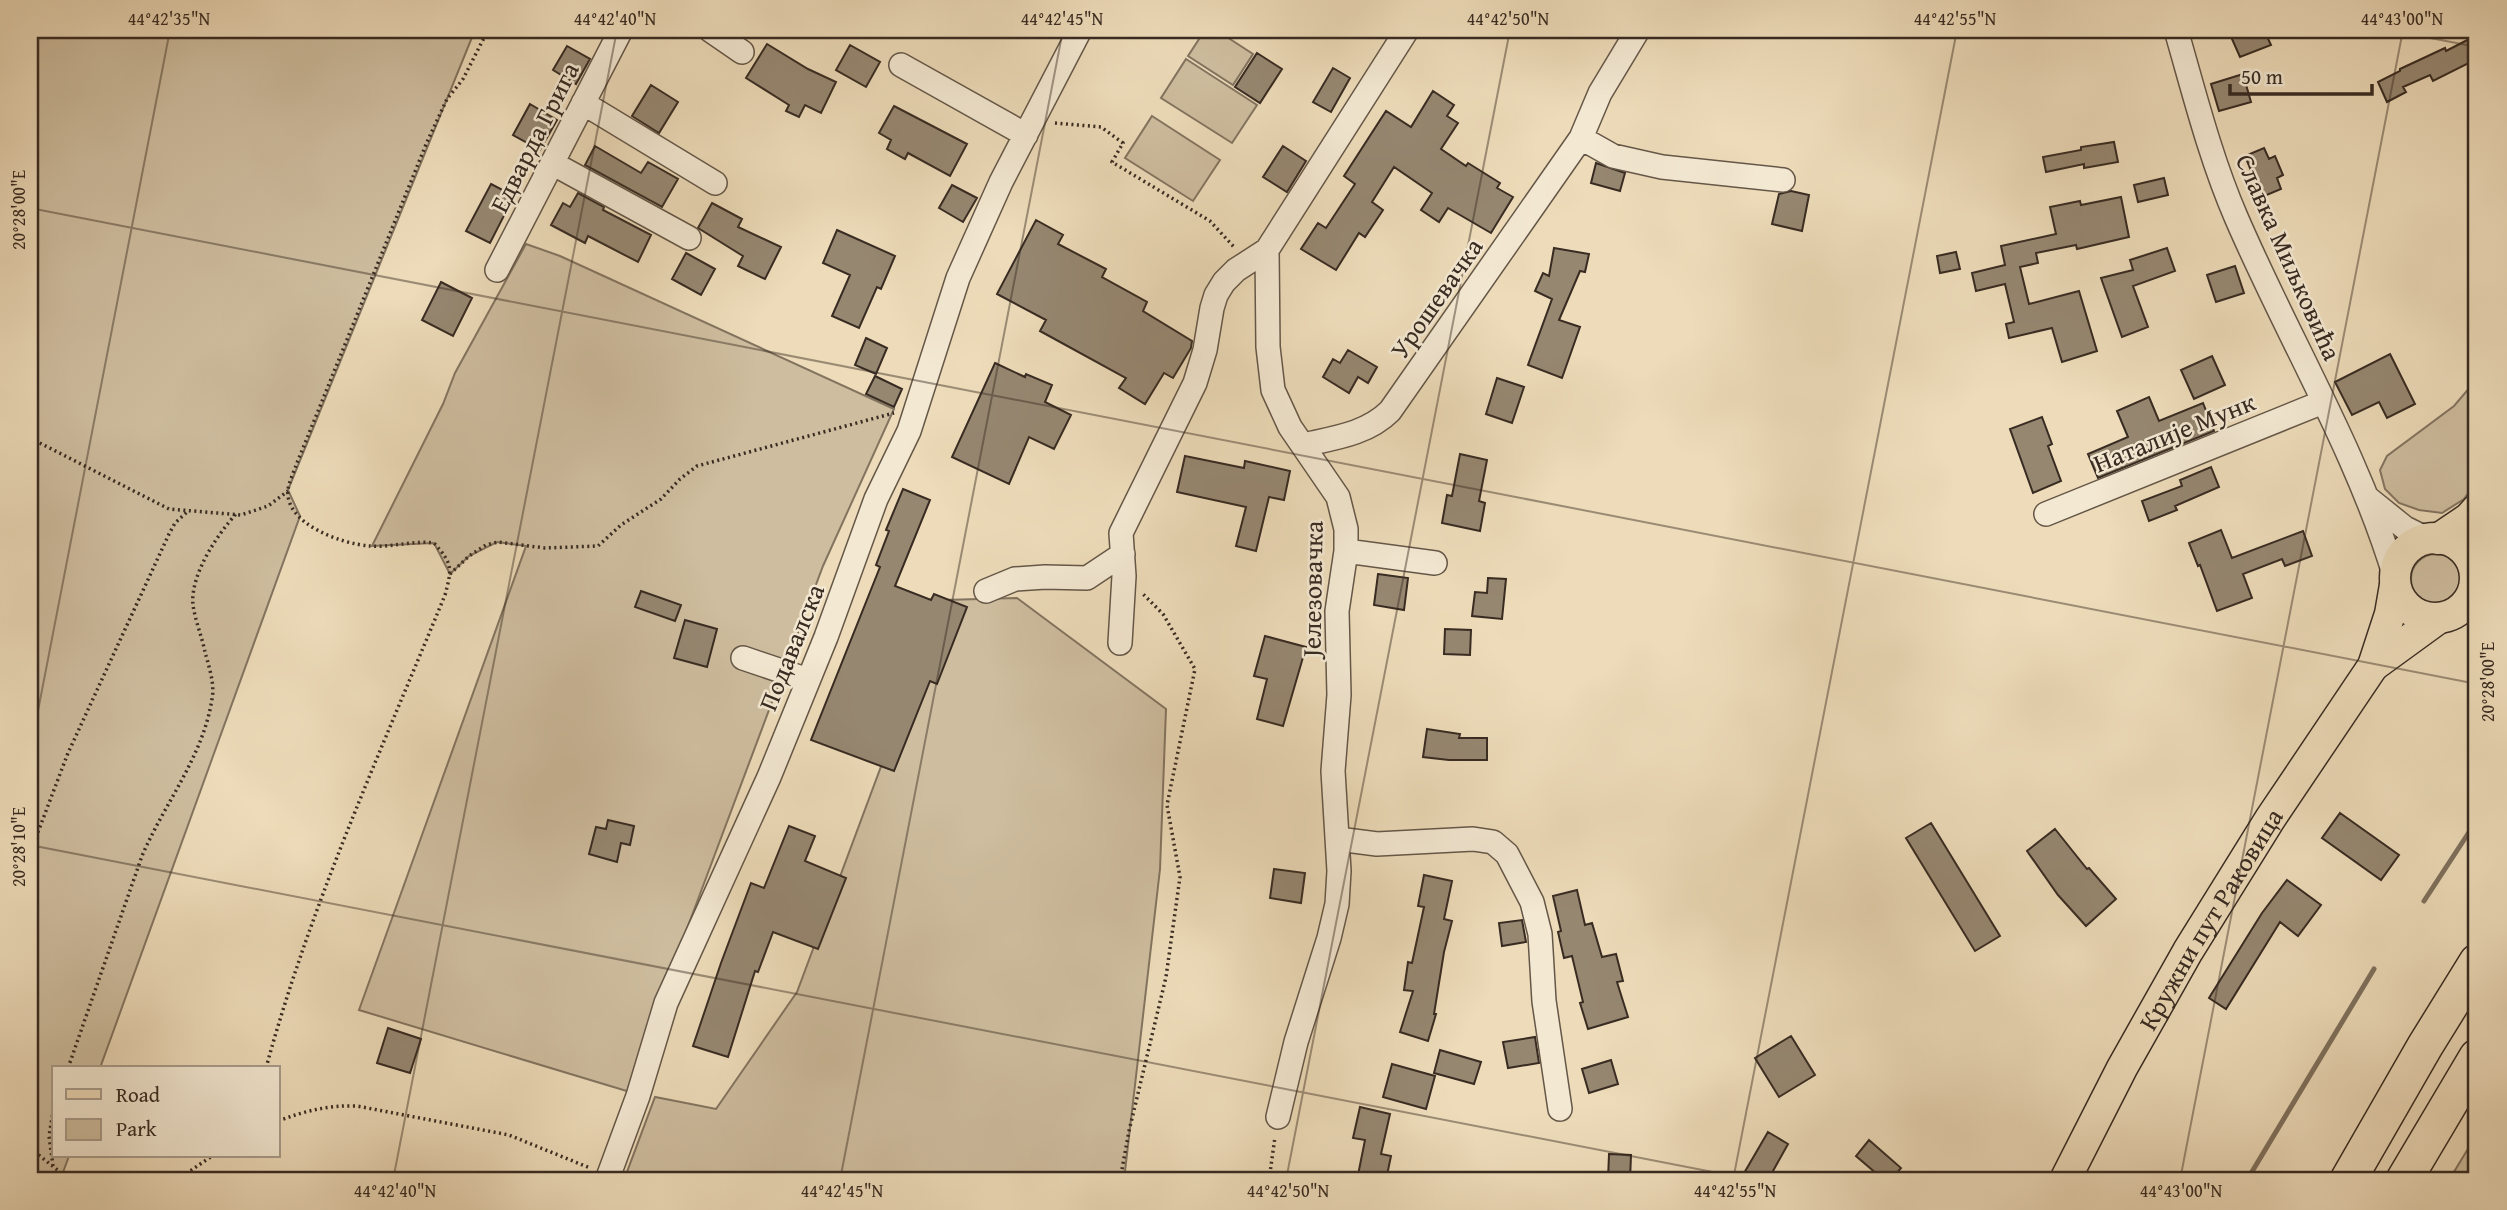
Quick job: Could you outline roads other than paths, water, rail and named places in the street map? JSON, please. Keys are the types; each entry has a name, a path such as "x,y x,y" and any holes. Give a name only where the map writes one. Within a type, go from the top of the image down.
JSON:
{"highway":[{"path":"2348,1180 2477,962"},
{"path":"2404,1180 2477,1057"}],"main road":[{"path":"2433,539 2451,542 2476,564 2474,582 2467,602 2450,615 2439,618 2416,614 2399,597 2395,581 2398,564 2404,553 2414,544 2433,539 2469,518 2477,509"},
{"name":"Кружни пут Раковица","path":"2064,1180 2122,1068 2188,951 2264,829 2373,666 2390,614 2395,581"},
{"name":"Кружни пут Раковица","path":"2373,666 2439,618"}],"street":[{"name":"Едварда Грига","path":"497,270 621,30"},
{"path":"710,30 742,52"},
{"name":"Подавалска","path":"608,1177 638,1096 666,1003 769,777 830,626 876,499 917,407 958,278 995,194 1080,30"},
{"path":"1120,643 1123,565 1121,533 1195,383 1216,295 1224,282 1257,256 1407,30"},
{"name":"Урошевачка","path":"1303,445 1362,430 1379,422 1390,411 1581,138 1600,93 1638,30"},
{"name":"Славка Миљковића","path":"2176,30 2214,158 2235,215 2369,499 2395,581"},
{"path":"901,65 1026,135"},
{"path":"583,103 715,183"},
{"path":"1581,138 1613,156 1662,167 1783,180"},
{"path":"552,163 690,239"},
{"name":"Јелезовачка","path":"1257,256 1270,377 1284,416 1338,497 1344,516 1346,551 1337,611 1339,695 1333,793 1338,839 1337,904 1293,1052 1278,1117"},
{"name":"Наталије Мунк","path":"2046,514 2323,402"},
{"name":"Славка Миљковића","path":"2369,499 2405,528 2433,539"},
{"path":"1346,551 1434,563"},
{"path":"986,591 1014,579 1087,578 1123,565"},
{"path":"743,658 808,680"},
{"path":"1338,839 1377,844 1473,839 1493,842 1507,853 1525,886 1540,934 1544,1001 1560,1109"}],"waterway":[{"path":"2424,901 2477,820"},
{"path":"2247,1180 2374,969"}]}
